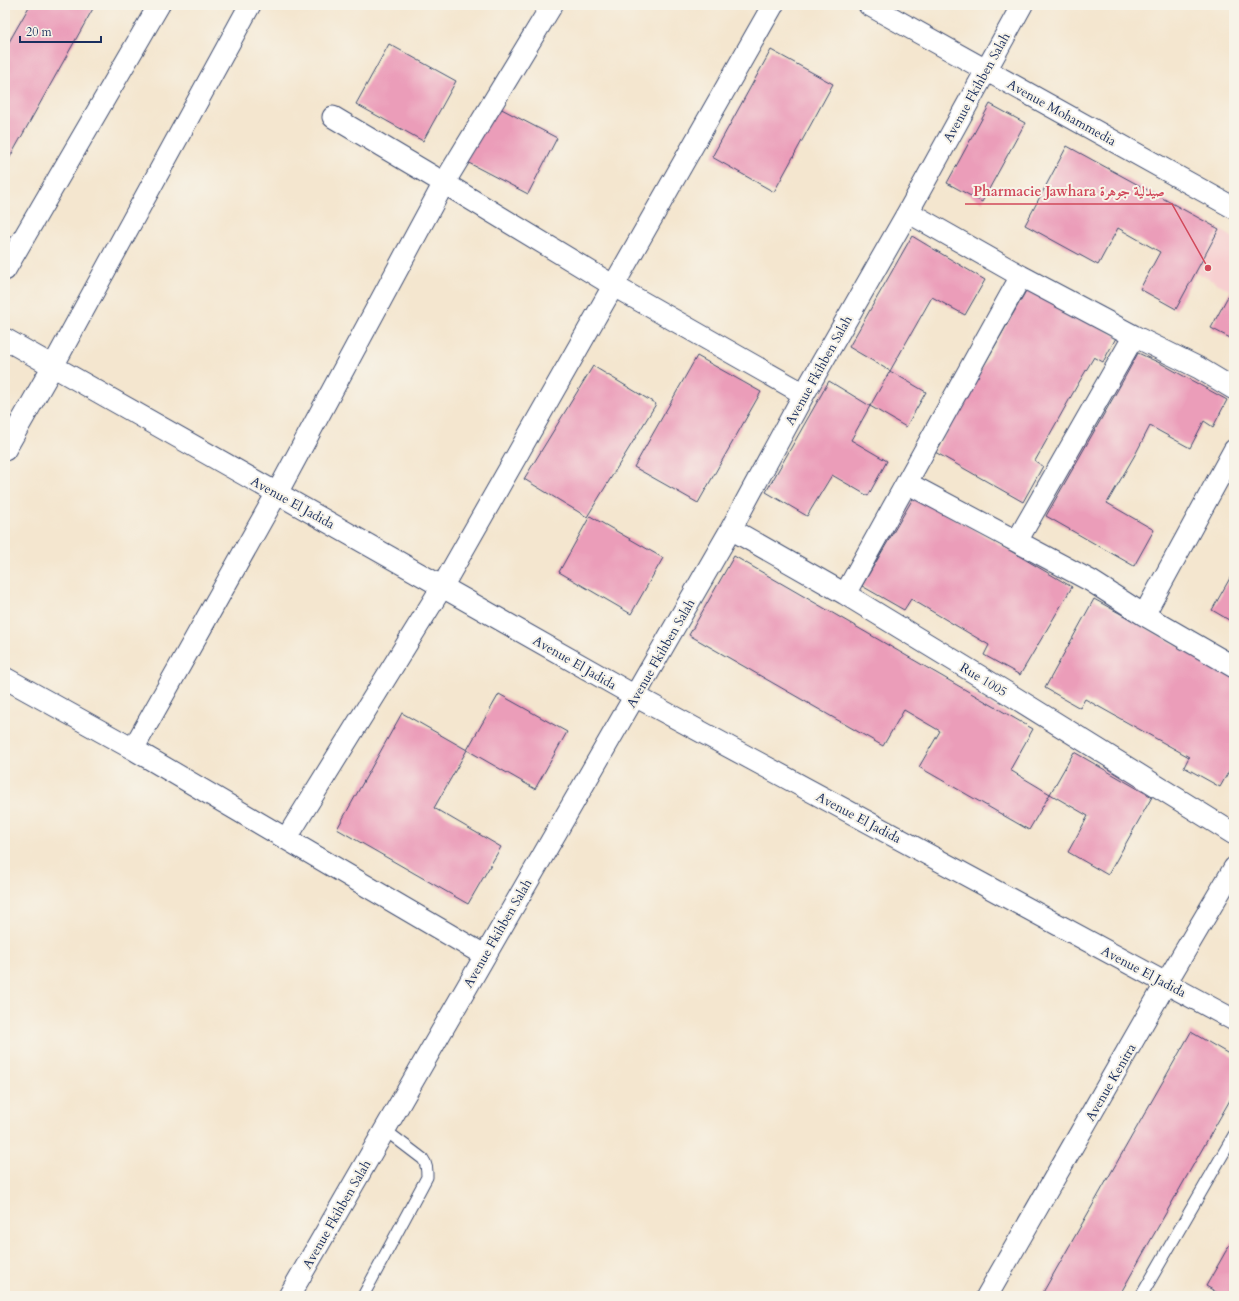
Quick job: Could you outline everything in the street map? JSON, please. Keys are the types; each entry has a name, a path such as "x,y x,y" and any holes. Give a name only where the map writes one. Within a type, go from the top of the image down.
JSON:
{"street":[{"path":"5,270 159,5"},
{"path":"5,450 53,366 250,5"},
{"path":"133,749 277,493 444,183 552,5"},
{"path":"286,839 442,587 772,5"},
{"name":"Avenue Mohammedia","path":"869,5 1234,208"},
{"name":"Avenue Fkihben Salah","path":"289,1296 484,955 731,529 804,394 908,212 1022,5"},
{"path":"333,117 614,286 804,394"},
{"path":"908,212 1020,276 1134,336 1200,368 1234,389"},
{"path":"845,594 1020,276"},
{"path":"1017,541 1134,336"},
{"name":"Avenue El Jadida","path":"5,339 635,696 1234,1020"},
{"path":"1144,615 1234,450"},
{"path":"907,483 1091,581 1144,615 1234,667"},
{"name":"Rue 1005","path":"731,529 845,594 1234,834"},
{"path":"5,678 133,749 484,955"},
{"name":"Avenue Kenitra","path":"987,1296 1166,983 1234,868"}],"lane":[{"path":"363,1296 427,1177 426,1162 385,1130"},
{"path":"1141,1296 1234,1135"}],"shaded area":[{"path":"1219,229 1234,238 1234,285 1231,291 1196,272"}],"building":[{"path":"30,5 95,5 5,166 5,49"},
{"path":"389,44 456,81 423,141 356,104"},
{"path":"771,50 833,84 774,192 712,157"},
{"path":"990,104 1025,123 982,202 947,183"},
{"path":"494,105 557,138 528,194 465,161"},
{"path":"1067,146 1219,229 1176,309 1140,289 1160,252 1118,228 1098,265 1025,225"},
{"path":"912,236 985,280 965,315 932,297 890,371 849,347"},
{"path":"1234,285 1234,340 1211,328"},
{"path":"1027,289 1117,336 1103,362 1094,357 1078,384 1035,461 1043,466 1023,502 935,452"},
{"path":"1138,353 1162,364 1227,400 1213,427 1204,421 1190,448 1150,426 1107,503 1154,530 1134,566 1046,516"},
{"path":"697,356 761,392 698,503 634,467"},
{"path":"593,366 656,404 587,517 524,479"},
{"path":"890,371 926,392 906,427 870,406"},
{"path":"829,381 870,406 851,440 887,461 868,496 832,475 807,516 766,492"},
{"path":"915,495 1072,587 1020,675 984,655 989,645 911,599 904,610 862,586"},
{"path":"590,516 663,558 631,614 559,572"},
{"path":"734,556 1033,729 1010,770 1050,794 1029,830 919,767 940,731 904,710 883,746 689,635"},
{"path":"1234,571 1234,623 1212,610"},
{"path":"1094,599 1234,677 1234,762 1220,787 1184,767 1189,757 1085,699 1080,708 1045,688"},
{"path":"499,694 567,732 535,789 467,750"},
{"path":"402,713 467,750 434,808 501,847 468,904 337,829"},
{"path":"1074,752 1152,797 1108,875 1068,852 1088,816 1050,794"},
{"path":"1191,1032 1234,1057 1234,1093 1119,1296 1041,1296"},
{"path":"1234,1237 1234,1296 1223,1296 1206,1286"}],"place":[{"name":"Pharmacie Jawhara صيدلية جوهرة","path":"1208,268"}]}
